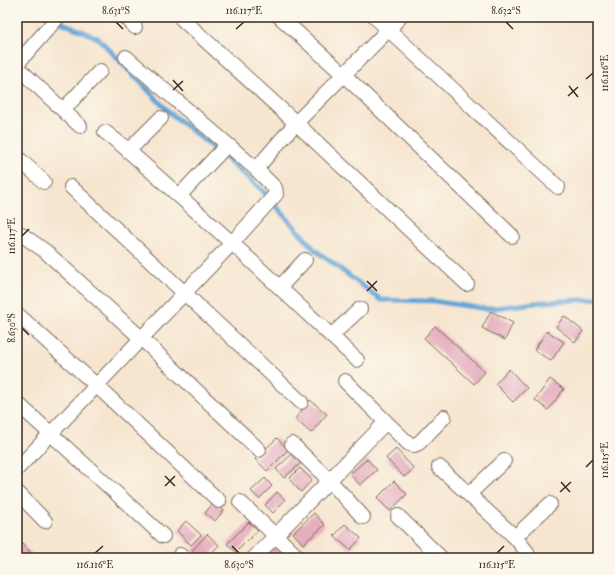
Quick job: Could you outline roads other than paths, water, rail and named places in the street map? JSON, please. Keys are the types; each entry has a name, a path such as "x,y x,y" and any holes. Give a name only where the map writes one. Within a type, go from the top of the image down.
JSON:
{"street":[{"path":"280,17 344,75 512,236"},
{"path":"375,17 558,187"},
{"path":"256,169 296,123 400,17"},
{"path":"181,18 468,284"},
{"path":"54,22 17,65 80,126"},
{"path":"17,469 98,386 276,194 275,188 256,169 225,147 126,57"},
{"path":"63,110 100,71"},
{"path":"128,151 161,118"},
{"path":"105,132 232,243 357,360"},
{"path":"179,196 225,147"},
{"path":"17,157 44,182"},
{"path":"71,187 301,402"},
{"path":"21,234 45,251 141,338 259,450"},
{"path":"280,288 305,260"},
{"path":"332,336 360,309"},
{"path":"17,314 98,386 219,501"},
{"path":"345,381 409,444 414,445 419,443 444,417"},
{"path":"17,403 163,536"},
{"path":"254,558 386,422"},
{"path":"292,444 329,480 363,517"},
{"path":"469,494 504,461"},
{"path":"440,467 515,538 527,552 528,558"},
{"path":"17,492 45,521"},
{"path":"240,502 299,558"},
{"path":"515,538 550,504"},
{"path":"398,516 442,558"}],"waterway":[{"path":"56,20 98,38 170,113 216,150 263,191 314,249 381,300 433,301 486,309 543,302 598,299"}]}
